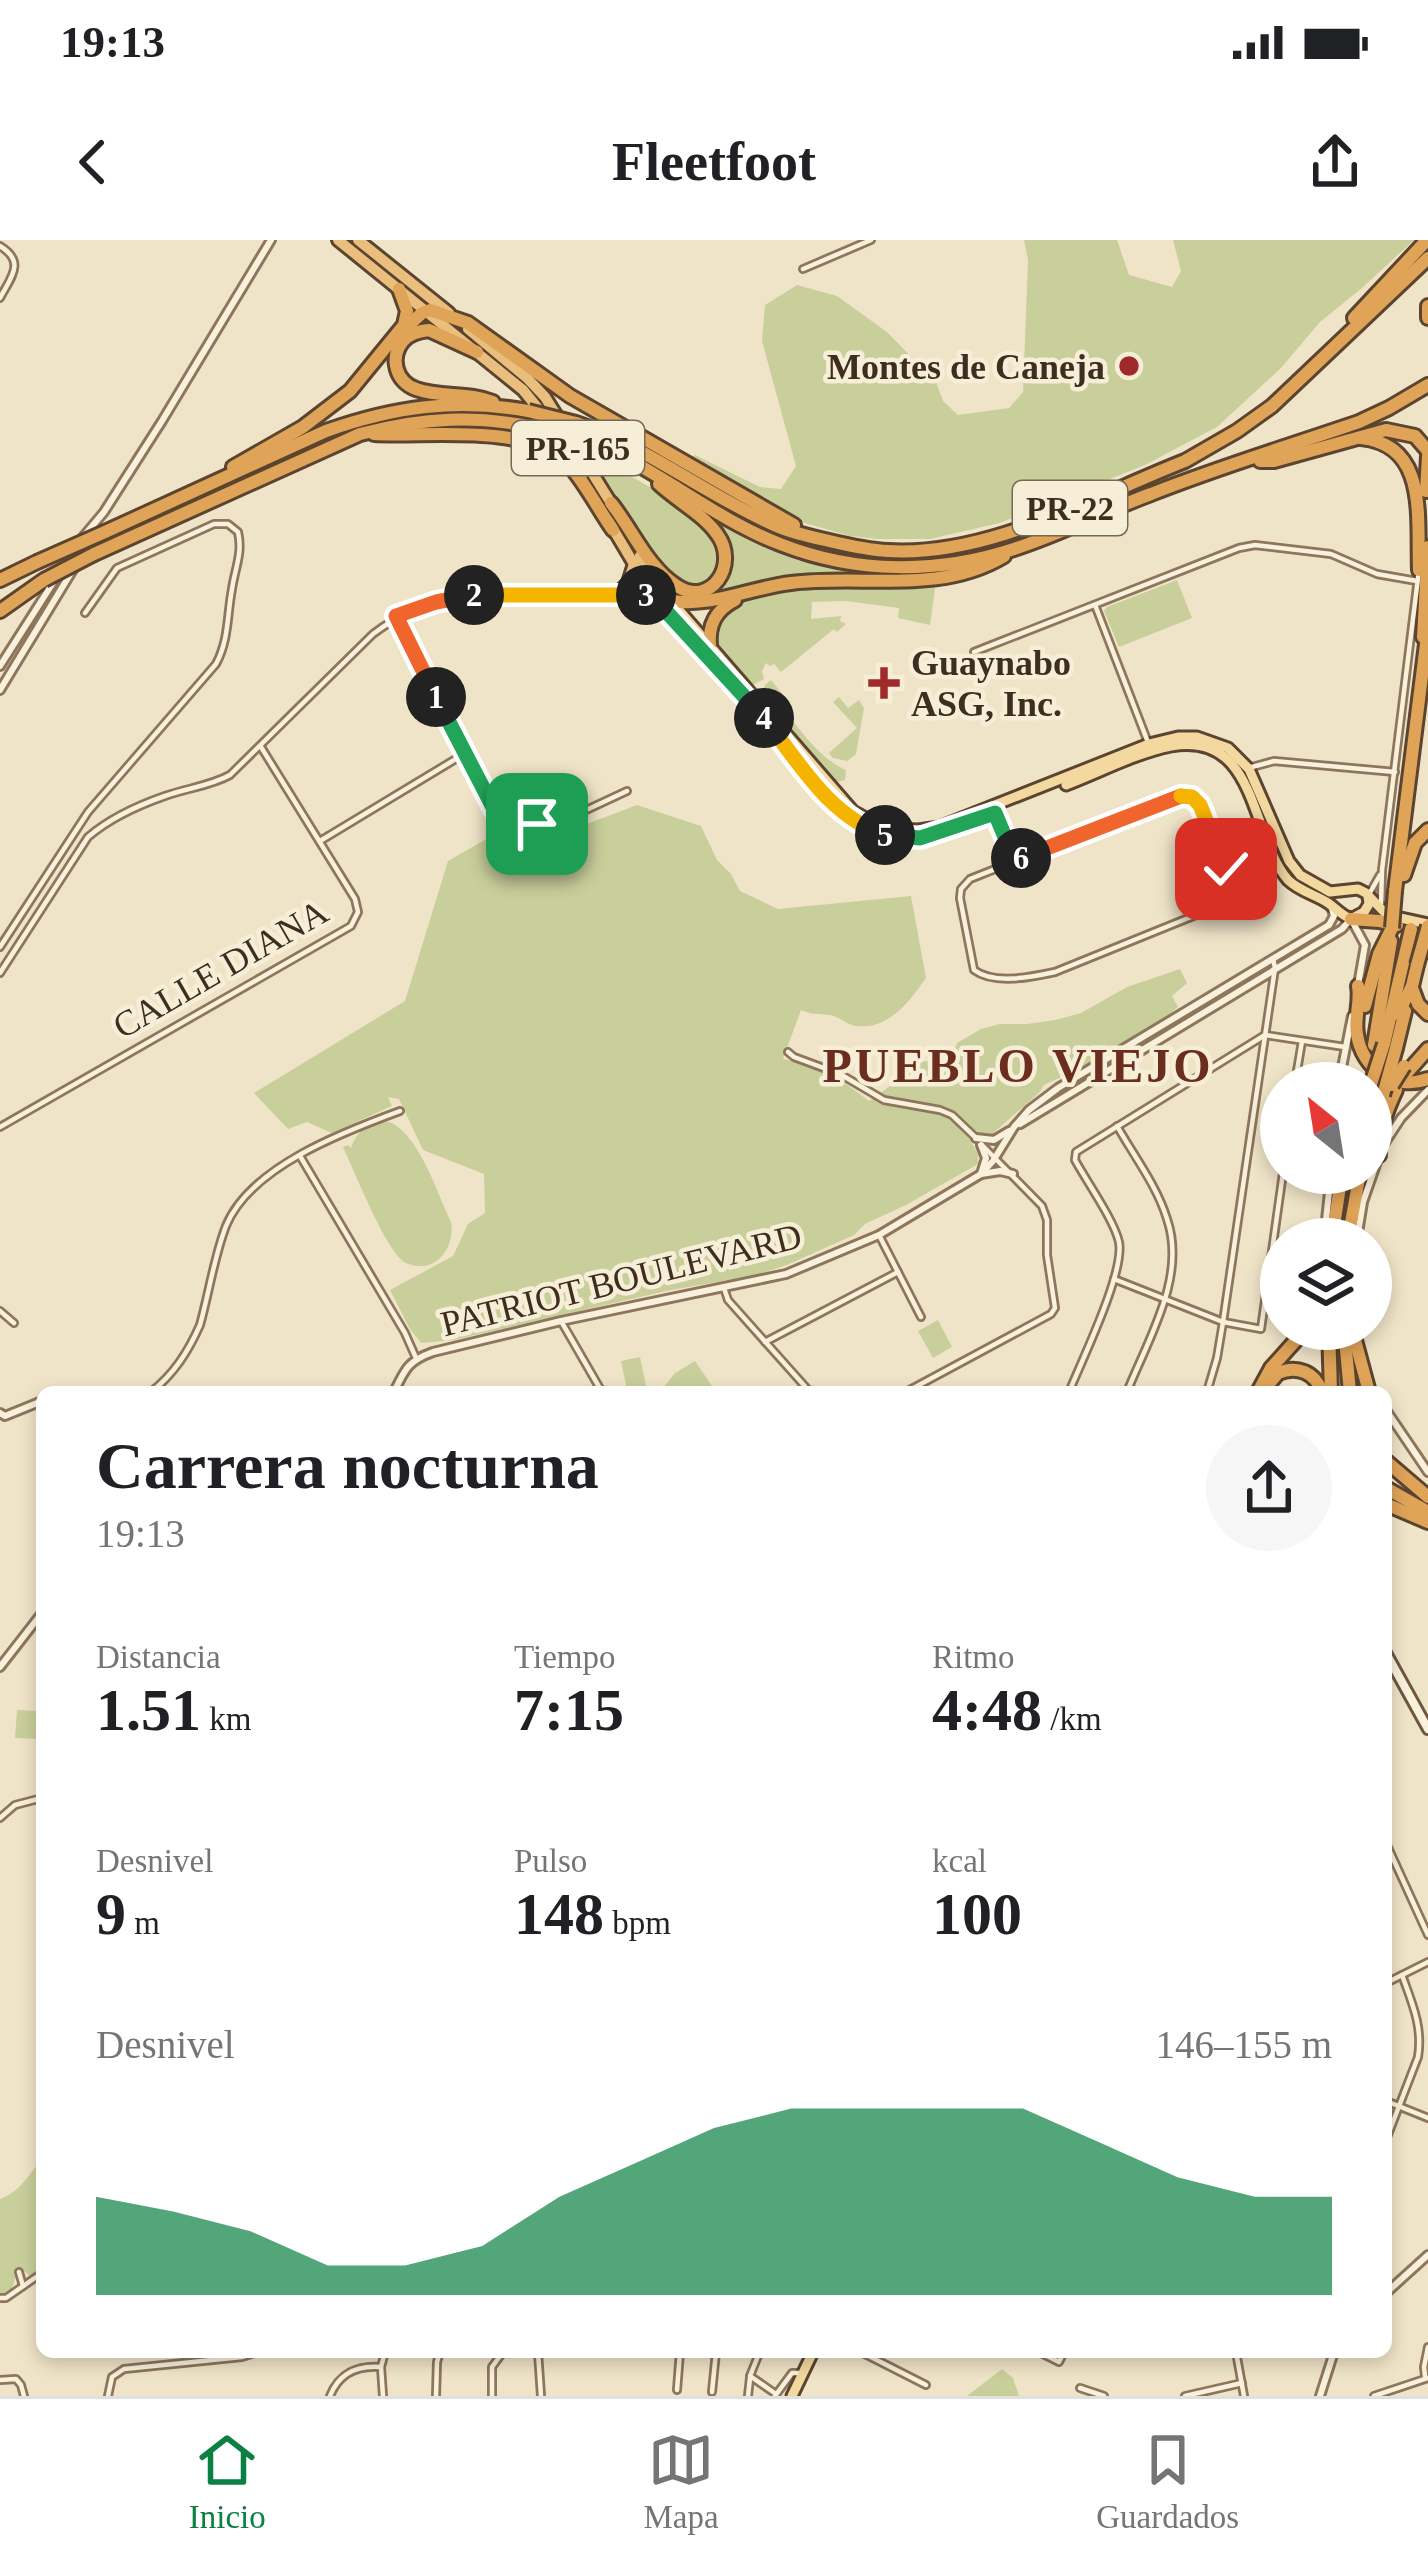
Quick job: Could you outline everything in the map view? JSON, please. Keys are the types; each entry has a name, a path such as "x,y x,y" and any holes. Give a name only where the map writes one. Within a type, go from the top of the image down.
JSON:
{"highway":[{"name":"PR-165","path":"338,240 515,382 544,413 652,596"},
{"name":"PR-165","path":"358,240 520,372 544,397 671,601"},
{"path":"1294,386 1321,349 1427,240"},
{"name":"PR-22","path":"0,580 326,431 376,415 446,405 506,407 576,423 614,437 772,524 821,540 892,551 953,547 1002,535 1186,461 1237,431 1294,386 1428,258"},
{"path":"398,335 406,315 399,290"},
{"path":"1428,306 1428,319"},
{"path":"205,486 333,406 398,335 426,311 436,310 468,323 570,396 821,540"},
{"path":"477,352 422,331 401,343 396,369 413,389 477,396 506,407"},
{"name":"PR-22","path":"0,598 360,434 395,424 477,418 586,440 764,536 833,560 930,567 1016,549 1151,494 1359,422 1428,385"},
{"path":"1240,463 1274,460 1386,430 1415,436 1428,453 1418,576"},
{"path":"360,434 451,433 534,443 568,464 614,530"},
{"path":"1354,437 1394,447 1417,475 1418,576"},
{"path":"611,503 672,583 696,591 717,581 727,558 718,536 646,471"},
{"path":"1424,650 1428,547"},
{"path":"652,596 701,603 795,582 888,582 947,576 984,568 1016,549"},
{"path":"618,593 628,584 633,564"},
{"name":"PR-22","path":"0,610 44,580"},
{"path":"710,646 715,616 747,593"},
{"path":"1380,1062 1390,921 1405,855 1428,598"},
{"path":"1424,650 1428,628"},
{"path":"1405,855 1428,830"},
{"path":"1351,919 1428,928 1412,986 1373,1067 1391,1081 1428,1079"},
{"path":"1380,1062 1412,929"},
{"path":"1358,986 1356,1031 1381,1047"},
{"path":"1412,986 1418,1004 1428,1014"},
{"path":"1392,1080 1428,1047"},
{"path":"1260,1386 1263,1370 1279,1350"},
{"path":"1262,1386 1287,1350"},
{"path":"1332,1386 1340,1350"},
{"path":"1346,1350 1349,1386"},
{"path":"1354,1350 1370,1386"},
{"path":"1265,1386 1290,1370 1301,1370 1324,1386"},
{"path":"1392,1467 1428,1495"},
{"path":"1392,1485 1428,1495"},
{"path":"1392,1487 1428,1512"},
{"path":"1392,1507 1428,1522"}],"main road":[{"name":"PR-165","path":"652,596 764,719 832,804 856,823 886,835 920,838 1151,748 1201,747 1244,772"},
{"name":"PR-165","path":"671,601 831,787 865,818 892,829 918,830 994,810"},
{"path":"1244,772 1288,880 1351,919 1364,913 1368,896"},
{"path":"1244,772 1300,875 1330,892 1358,890 1390,921 1428,928"},
{"path":"1392,1664 1428,1729"},
{"path":"792,2396 810,2358"}],"street":[{"path":"0,690 271,240"},
{"path":"802,269 872,240"},
{"path":"0,246 11,253 15,264 0,298"},
{"path":"0,666 91,524 104,512"},
{"path":"0,946 88,812 216,664 224,649 240,557 238,532 228,524 214,524 117,568 85,613"},
{"path":"974,652 1256,545 1331,554 1377,574 1418,576 1382,871 1381,900 1390,921"},
{"path":"0,973 88,837 165,796 230,776 396,616 485,593 652,596"},
{"path":"1095,605 1151,748"},
{"path":"396,616 494,809 552,826 627,791"},
{"name":"CALLE DIANA","path":"0,1127 351,926 358,912 355,899 261,746"},
{"path":"320,841 465,753"},
{"path":"1244,772 1274,761 1395,772"},
{"path":"1182,795 1200,805 1219,850 1232,886 1222,904 1055,973 984,978 974,970 960,898 970,879 1182,795"},
{"path":"994,810 1015,861"},
{"path":"1219,850 1265,833"},
{"path":"1368,896 1382,871"},
{"path":"1209,1386 1223,1322 1274,964 1329,926 1334,916 1331,905"},
{"path":"979,1141 1004,1136 1058,1088 1342,929 1351,919 1365,945 1342,1062"},
{"path":"1071,1386 1120,1257 1118,1237 1075,1160 1076,1152 1265,1035 1345,1047"},
{"path":"1298,1062 1302,1041"},
{"path":"788,1052 884,1100 952,1115 1034,1195 1047,1220 1055,1307 1051,1313 917,1386"},
{"path":"1392,1129 1428,1090"},
{"path":"157,1386 184,1357 200,1325 225,1229 256,1184 300,1156 400,1112"},
{"name":"PATRIOT BOULEVARD","path":"397,1386 416,1358 561,1321 786,1274 879,1235 981,1174 1014,1126"},
{"path":"1117,1126 1172,1234 1173,1268 1165,1299 1129,1386"},
{"path":"979,1141 986,1157 981,1174 1012,1174"},
{"path":"300,1156 416,1358"},
{"path":"1114,1279 1223,1322 1261,1328 1280,1194"},
{"path":"879,1235 921,1317"},
{"path":"765,1342 898,1272"},
{"path":"724,1288 728,1300 805,1386"},
{"path":"0,1311 14,1323"},
{"path":"561,1321 599,1386"},
{"path":"2,1416 36,1403"},
{"path":"1392,1419 1428,1472"},
{"path":"0,1667 36,1621"},
{"path":"0,1818 16,1805 36,1800"},
{"path":"1392,1856 1428,1935"},
{"path":"1392,1980 1428,1962"},
{"path":"1392,2125 1420,2042 1402,1975"},
{"path":"1392,2104 1428,2118"},
{"path":"1392,2288 1428,2255"},
{"path":"19,2272 23,2286"},
{"path":"0,2298 36,2277"},
{"path":"1375,2396 1427,2378 1428,2347"},
{"path":"150,2358 151,2367"},
{"path":"108,2396 110,2381 119,2371 206,2358"},
{"path":"383,2358 383,2396"},
{"path":"436,2396 438,2358"},
{"path":"492,2396 490,2374 497,2358"},
{"path":"538,2358 541,2396"},
{"path":"677,2390 680,2358"},
{"path":"712,2392 715,2358"},
{"path":"748,2396 757,2358"},
{"path":"873,2358 926,2385"},
{"path":"1237,2358 1244,2396"},
{"path":"1320,2396 1332,2358"},
{"path":"330,2396 350,2372 381,2367"},
{"path":"750,2376 775,2395 792,2373 802,2374"},
{"path":"0,2380 16,2379 24,2396"},
{"path":"1185,2396 1242,2383"},
{"path":"1080,2388 1104,2396"}],"green space":[{"path":"1024,240 1117,240 1129,275 1172,287 1181,271 1173,240 1414,240 1320,322 1281,368 1217,427 1145,465 1000,523 930,539 850,536 784,517 689,458 695,455 760,487 781,489 796,466 762,341 765,305 797,285 837,296 887,332 936,382 943,401 958,415 1009,408 1023,392 1028,260"},
{"path":"591,454 673,500 718,540 720,570 713,578 697,586 666,572 635,534"},
{"path":"707,517 793,559 878,577 793,576 706,598 674,596 653,565 694,594 726,571"},
{"path":"1177,580 1192,618 1119,647 1104,611 1107,607"},
{"path":"926,582 935,588 930,625 898,618 899,608 812,602 811,619 841,616 846,624 781,672 766,663 764,679 753,685 727,658 715,634 714,624 738,600 775,589"},
{"path":"771,680 789,702 783,709 819,751 846,770 845,780 832,778 762,695"},
{"path":"839,697 848,708 859,700 864,708 856,754 847,761 829,753 857,728 833,702"},
{"path":"637,805 701,826 717,860 740,891 778,909 911,896 926,978 913,996 888,1019 868,1026 801,1010 783,1059 837,1077 869,1101 897,1081 900,1058 950,1064 957,1043 981,1029 1081,1013 1127,987 1180,969 1187,983 1172,996 1178,1007 1169,1015 1044,1085 991,1135 978,1134 971,1141 978,1164 865,1224 854,1235 756,1275 454,1340 421,1343 390,1290 453,1256 468,1224 485,1213 484,1174 423,1150 399,1099 388,1097 392,1106 332,1133 307,1122 288,1129 254,1093 405,1001 448,861 509,826 542,841"},
{"path":"390,1122 419,1152 451,1222 446,1250 426,1266 406,1263 398,1256 343,1147 351,1148 370,1125"},
{"path":"938,1320 952,1347 933,1358 918,1331"},
{"path":"640,1357 646,1386 626,1386 621,1361"},
{"path":"695,1361 712,1386 665,1386"},
{"path":"17,1710 36,1711 36,1739 15,1738"},
{"path":"36,2166 36,2275 17,2272 12,2289 0,2295 0,2199 19,2187"},
{"path":"1002,2369 1013,2378 1019,2396 967,2396"}],"place":[{"name":"Montes de Caneja","path":"1129,366"},
{"name":"Guaynabo ASG, Inc.","path":"884,683"}],"district":[{"name":"PUEBLO VIEJO","path":"1018,1065"}],"route":[{"path":"537,824 494,809 396,616 485,593 652,596 764,719 832,804 868,829 920,838 995,813 1015,861 1182,795 1200,805 1226,869"}]}
